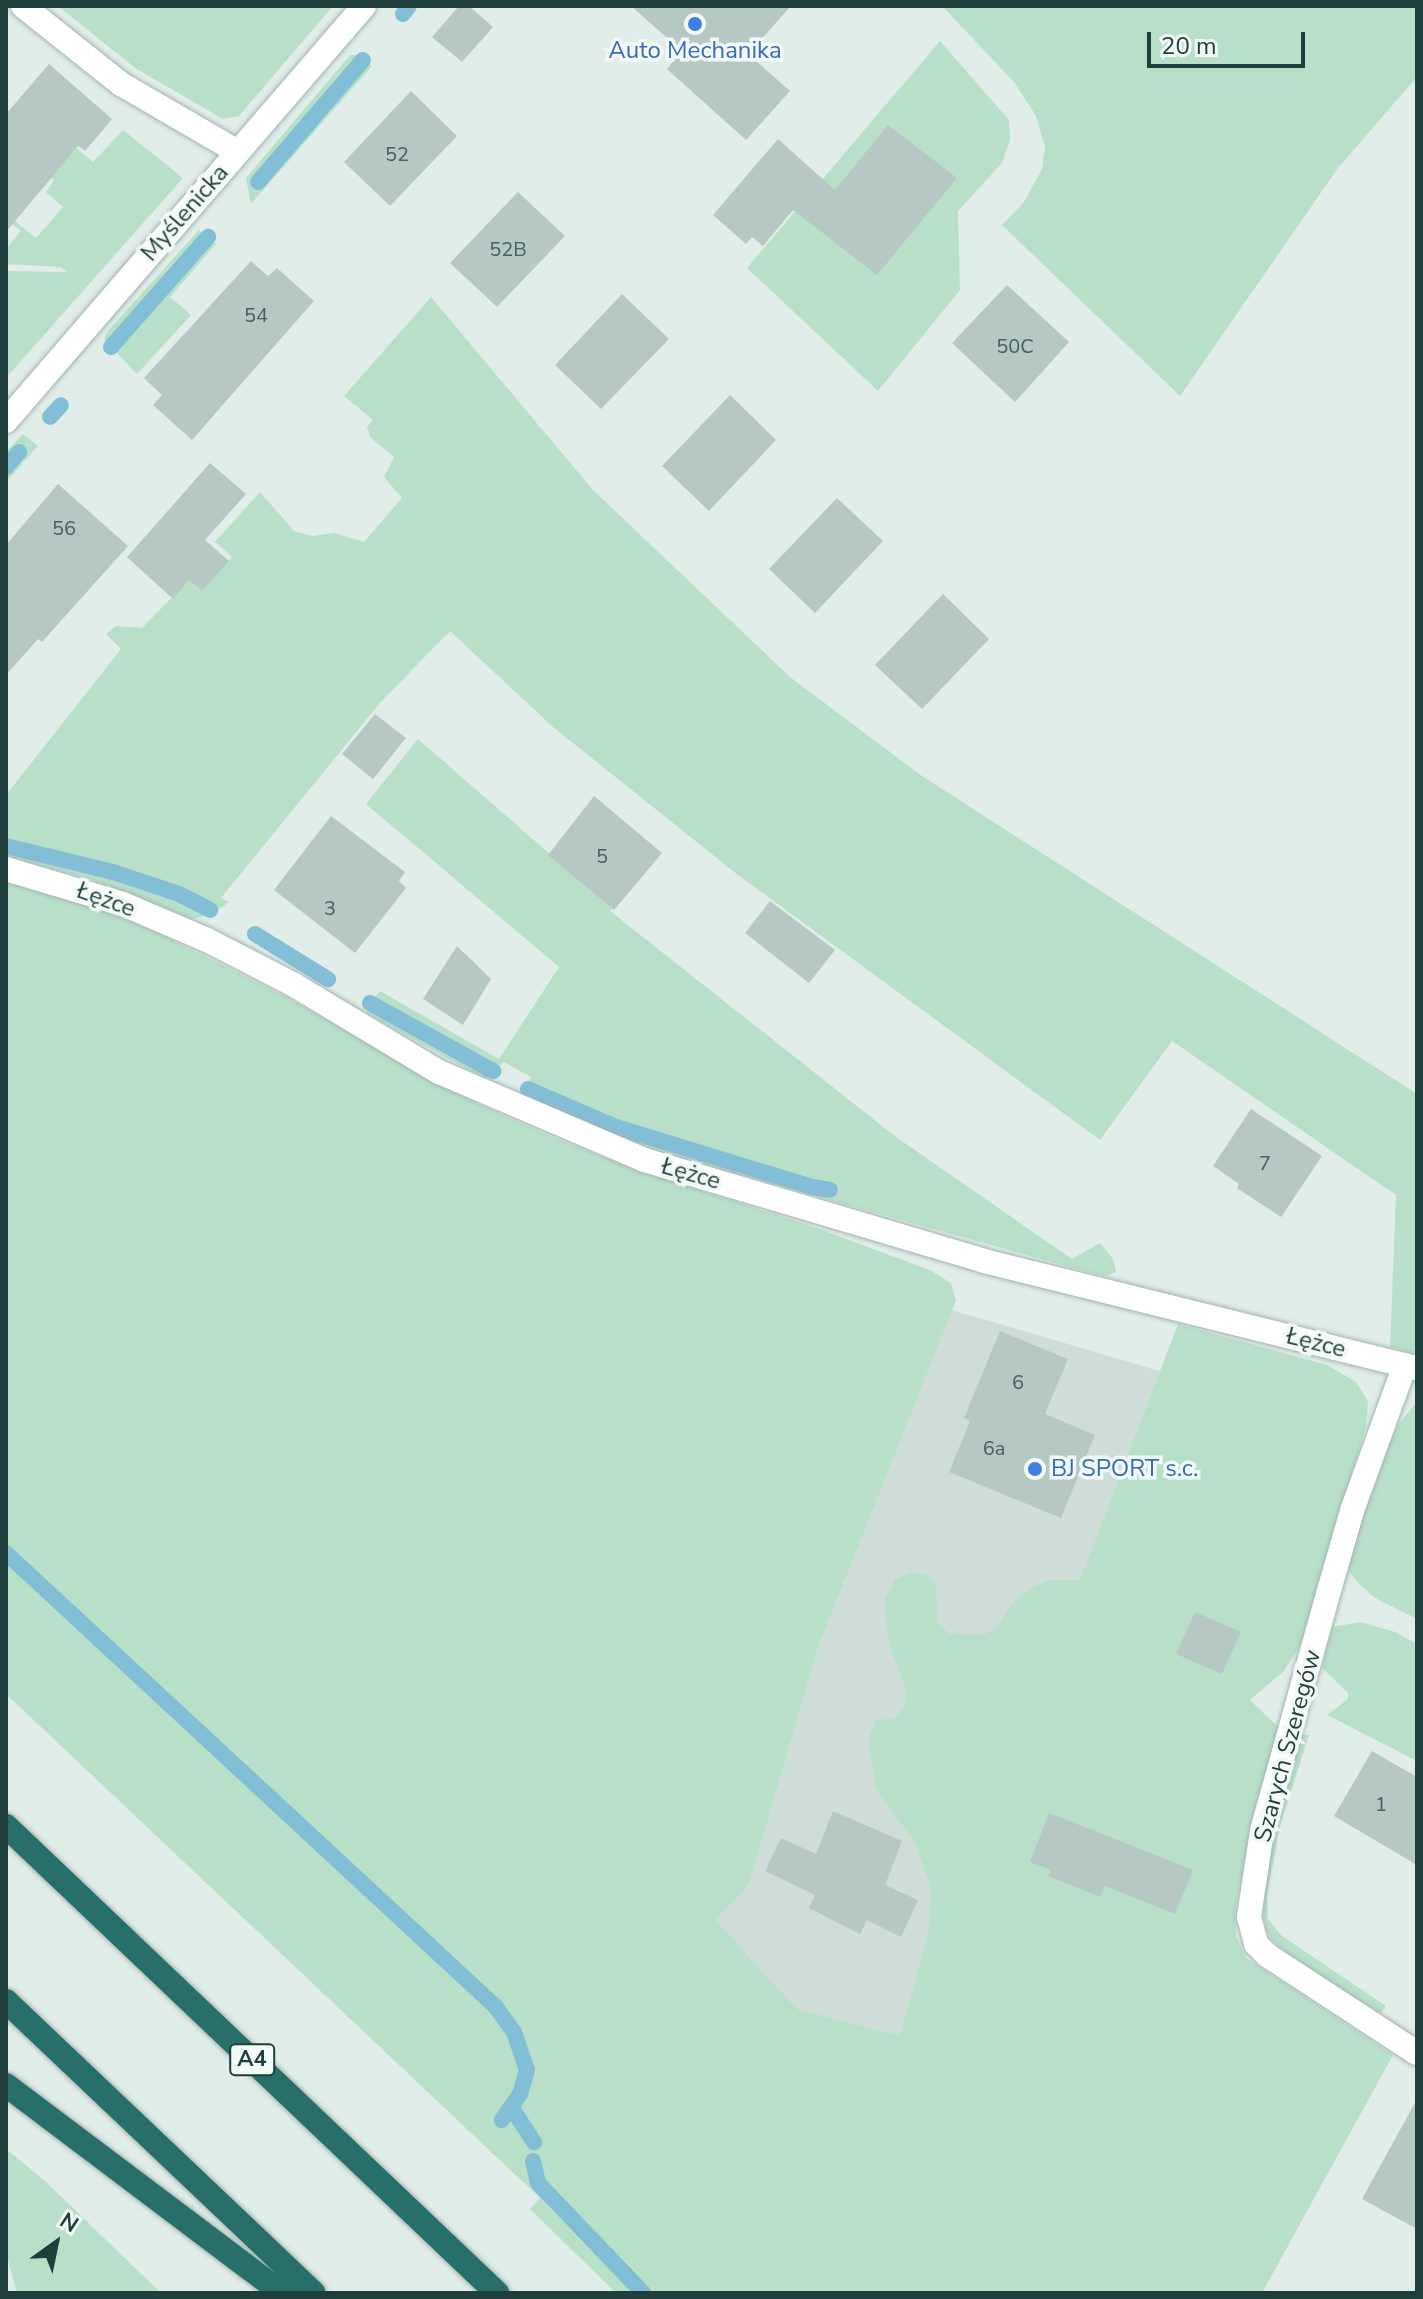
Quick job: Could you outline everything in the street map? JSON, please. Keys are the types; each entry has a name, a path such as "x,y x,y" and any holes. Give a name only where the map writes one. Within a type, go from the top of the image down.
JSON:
{"highway":[{"name":"A4","path":"6,1826 497,2293"},
{"path":"6,2001 314,2293"},
{"path":"6,2085 282,2293"}],"street":[{"path":"23,6 121,84 238,152"},
{"name":"Myślenicka","path":"6,421 364,6"},
{"name":"Łężce","path":"6,869 123,904 207,940 294,985 439,1072 644,1160 984,1261 1411,1367"},
{"name":"Szarych Szeregów","path":"1411,1367 1357,1496 1330,1587 1262,1831 1249,1917 1256,1944 1267,1955 1417,2053"}],"shaded area":[{"path":"952,1310 1160,1371 940,1949 900,2036 796,2009 714,1920 749,1885 819,1645"}],"green space":[{"path":"58,6 332,7 239,116 223,119 135,68"},
{"path":"1417,6 1416,78 1338,168 1180,396 1002,225 1024,202 1042,169 1045,147 1036,116 1014,82 943,7"},
{"path":"940,41 1009,120 1010,140 1002,163 958,211 960,290 878,391 747,268"},
{"path":"350,55 357,55 372,66 251,204 246,178"},
{"path":"19,99 93,162 123,130 183,178 6,378 6,271 67,272 61,267 6,264 6,249 21,231 12,224 15,221 36,238 63,207 46,192 54,180 6,139"},
{"path":"199,230 216,244 170,297 191,315 137,374 104,340 107,332"},
{"path":"431,297 592,489 790,677 922,776 1417,1094 1417,1354 1390,1347 1396,1195 1172,1041 1100,1140 738,875 553,727 450,631 379,704 221,898 229,902 212,914 192,919 93,880 6,856 6,795 121,649 106,634 116,626 142,628 189,580 202,591 232,557 215,542 260,492 294,531 312,536 335,533 364,542 402,498 384,477 394,457 370,437 367,427 373,420 344,396"},
{"path":"23,434 38,446 6,482 6,452"},
{"path":"418,739 612,908 610,911 896,1137 1072,1259 1100,1243 1113,1259 1116,1272 1105,1276 1074,1268 671,1156 569,1119 526,1098 531,1077 504,1062 485,1079 368,1014 362,1003 368,1005 380,991 499,1059 559,967 366,804"},
{"path":"6,883 99,908 156,932 282,995 474,1102 552,1137 637,1170 814,1227 930,1270 951,1283 956,1301 819,1645 749,1885 715,1920 797,2009 900,2036 928,1934 931,1887 915,1843 876,1788 868,1740 876,1720 895,1718 905,1705 906,1690 890,1647 886,1622 885,1600 895,1580 911,1572 927,1575 936,1586 938,1624 950,1634 983,1635 997,1627 1011,1605 1028,1590 1049,1580 1080,1580 1178,1324 1327,1365 1356,1382 1368,1401 1366,1426 1302,1643 1283,1672 1250,1700 1279,1728 1248,1844 1235,1911 1236,1936 1246,1958 1393,2055 1262,2293 616,2293 530,2209 540,2198 6,1694"},
{"path":"1417,1402 1417,1619 1375,1598 1357,1582 1349,1571 1348,1557 1384,1455 1398,1425"},
{"path":"1360,1622 1395,1632 1417,1644 1417,1761 1327,1715 1348,1699 1348,1693 1322,1668 1332,1627"},
{"path":"1301,1734 1309,1735 1280,1826 1267,1894 1268,1919 1282,1936 1386,2006 1381,2013 1346,1994 1290,1956 1272,1940 1265,1927 1262,1899 1275,1825"},
{"path":"6,2149 45,2181 161,2293 17,2293 6,2253"}],"building":[{"path":"459,6 469,6 493,27 462,62 432,37"},
{"path":"631,6 791,6 748,54 790,91 746,140 667,69 682,51"},
{"path":"49,64 112,119 85,151 78,146 6,232 6,114"},
{"path":"411,91 457,136 390,206 344,162"},
{"path":"888,125 957,178 877,275 793,210 763,246 752,237 746,244 713,215 778,139 835,190"},
{"path":"518,192 565,236 497,307 450,263"},
{"path":"251,261 268,276 277,268 314,301 192,440 153,405 162,395 144,378"},
{"path":"1007,285 1069,342 1015,402 952,343"},
{"path":"622,294 669,339 601,409 555,365"},
{"path":"730,395 776,440 709,511 662,466"},
{"path":"210,463 246,494 205,540 229,561 202,591 189,580 173,599 127,557"},
{"path":"58,484 128,546 42,642 38,639 6,675 6,545"},
{"path":"837,498 883,541 815,613 769,569"},
{"path":"943,594 989,639 922,709 875,665"},
{"path":"375,714 406,738 373,779 342,754"},
{"path":"594,796 662,853 614,910 548,855"},
{"path":"331,816 405,872 399,881 406,888 355,953 274,890"},
{"path":"770,901 835,950 809,983 745,933"},
{"path":"457,946 491,979 463,1025 423,999"},
{"path":"1251,1109 1322,1156 1281,1217 1237,1188 1239,1184 1213,1166"},
{"path":"1000,1331 1068,1359 1045,1414 1095,1435 1061,1518 949,1472 970,1421 964,1418"},
{"path":"1195,1612 1241,1632 1222,1674 1176,1654"},
{"path":"1372,1751 1417,1777 1417,1865 1334,1816"},
{"path":"833,1811 902,1841 885,1885 918,1900 901,1937 867,1920 860,1934 809,1908 815,1895 765,1871 781,1838 816,1854"},
{"path":"1049,1813 1193,1870 1175,1914 1105,1886 1100,1897 1048,1876 1051,1870 1030,1862"},
{"path":"1417,2099 1417,2229 1362,2199"}],"waterway":[{"path":"403,14 409,6"},
{"path":"258,182 363,60"},
{"path":"111,347 208,237"},
{"path":"50,417 61,405"},
{"path":"6,467 19,452"},
{"path":"6,846 113,872 179,894 210,910"},
{"path":"255,934 328,979"},
{"path":"370,1003 493,1071"},
{"path":"528,1089 616,1127 830,1190"},
{"path":"6,1553 495,2006 514,2032 527,2070 520,2094 502,2120"},
{"path":"511,2107 534,2142"},
{"path":"533,2161 538,2183 643,2293"}],"place":[{"name":"Auto Mechanika","path":"695,24"},
{"name":"BJ SPORT s.c.","path":"1035,1469"}]}
